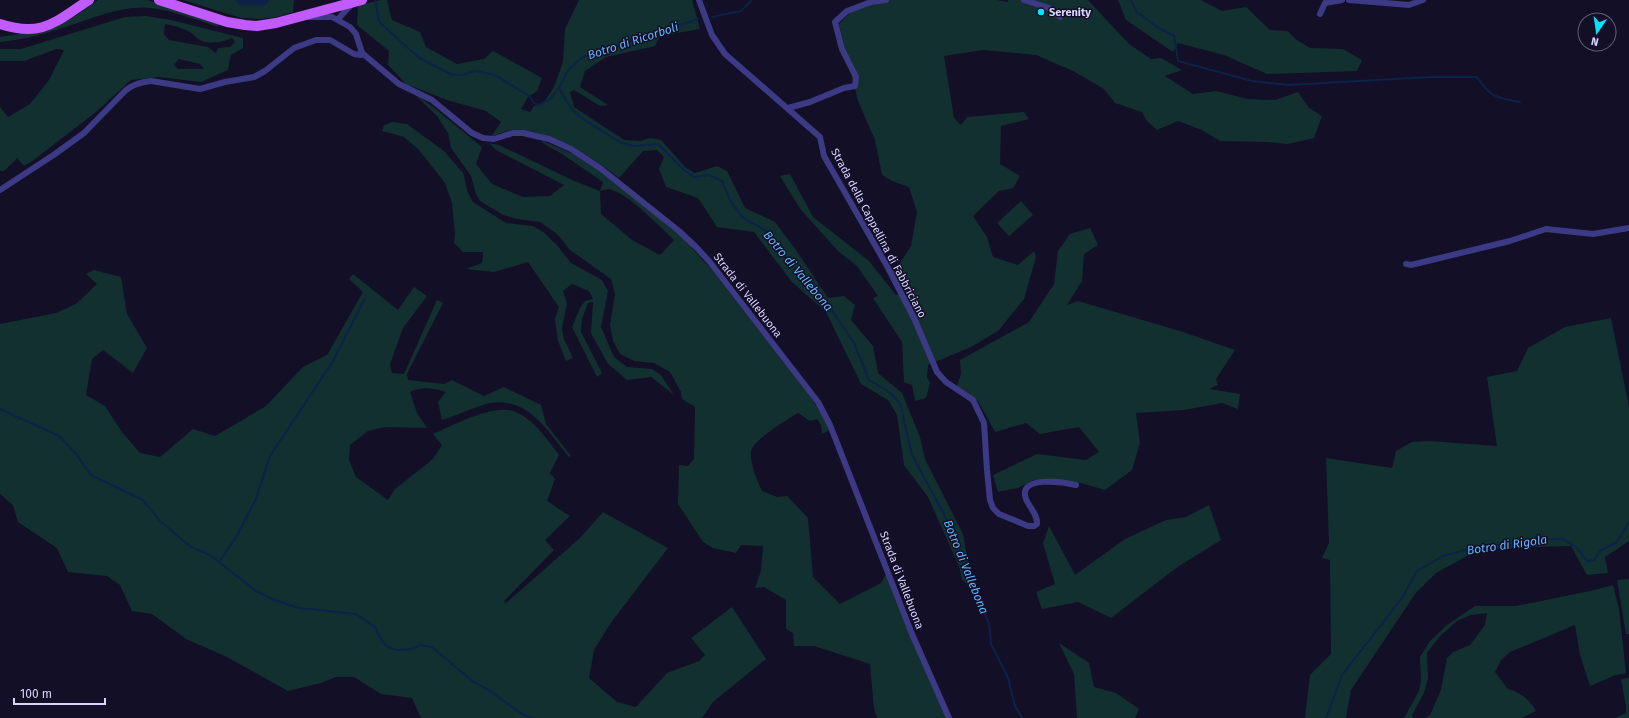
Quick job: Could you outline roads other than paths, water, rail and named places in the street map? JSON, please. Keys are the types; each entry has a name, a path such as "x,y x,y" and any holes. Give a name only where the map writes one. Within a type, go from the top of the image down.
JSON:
{"main road":[{"path":"0,24 26,30 44,27 63,18 89,0"},
{"path":"159,0 218,19 245,25 269,24 305,16 358,1"}],"street":[{"name":"Strada della Cappellina di Fabbriciano","path":"699,0 712,35 725,54 820,137 824,156 914,318 937,372 946,382 973,400 984,423 990,500 993,508 999,514 1028,526 1034,526 1037,524 1037,519 1025,496 1025,490 1028,486 1043,482 1076,485"},
{"path":"788,108 810,102 844,88 855,86 856,77 842,49 835,22 847,11 871,2 886,0"},
{"path":"1024,0 1049,8 1060,17"},
{"path":"1320,14 1325,4 1342,0"},
{"path":"1349,0 1409,5 1423,0"},
{"path":"338,19 358,1"},
{"path":"0,190 80,136 126,90 134,85 151,82 200,89 225,82 254,77 262,73 294,48 316,40 330,40 354,54 361,55 362,53 356,34 350,27 338,19 330,16 305,16"},
{"name":"Strada di Vallebuona","path":"362,53 399,84 432,100 472,133 483,138 494,139 513,133 523,133 549,139 571,149 600,168 673,226 709,261 818,402 830,425 912,634 949,718"},
{"path":"1406,264 1410,265 1510,242 1546,229 1593,234 1629,228"}],"waterway":[{"path":"242,0 263,0"},
{"name":"Botro di Vallebona","path":"375,0 379,22 418,57 452,75 461,75 475,71 495,75 529,96 534,103 539,105 550,99 559,88 570,107 580,117 621,143 634,146 658,144 683,169 694,177 709,175 722,181 730,200 742,217 768,232 797,273 833,312 854,343 869,380 889,392 900,403 912,455 954,533 961,560 974,586 989,624 991,644 1008,678 1015,706 1022,718"},
{"name":"Botro di Ricorboli","path":"712,17 741,11 752,0"},
{"path":"1131,0 1137,12 1157,27 1174,36 1178,61 1252,81 1288,85 1431,77 1477,77 1486,89 1495,96 1520,102"},
{"name":"Botro di Ricorboli","path":"559,88 569,69 583,57 698,19"},
{"path":"219,562 236,537 256,499 270,456 333,361 365,298"},
{"path":"0,409 59,436 76,454 91,475 143,500 160,521 191,547 210,555 256,591 272,599 299,608 356,614 375,627 382,641 388,647 396,650 412,649 420,645 432,647 471,680 492,692 520,713 532,718"},
{"name":"Botro di Rigola","path":"1326,718 1342,675 1402,598 1417,571 1443,556 1480,546 1512,545 1540,539 1563,539 1576,547 1587,561 1594,560 1601,550 1616,543 1629,522"}],"place":[{"name":"Serenity","path":"1041,12"}]}
